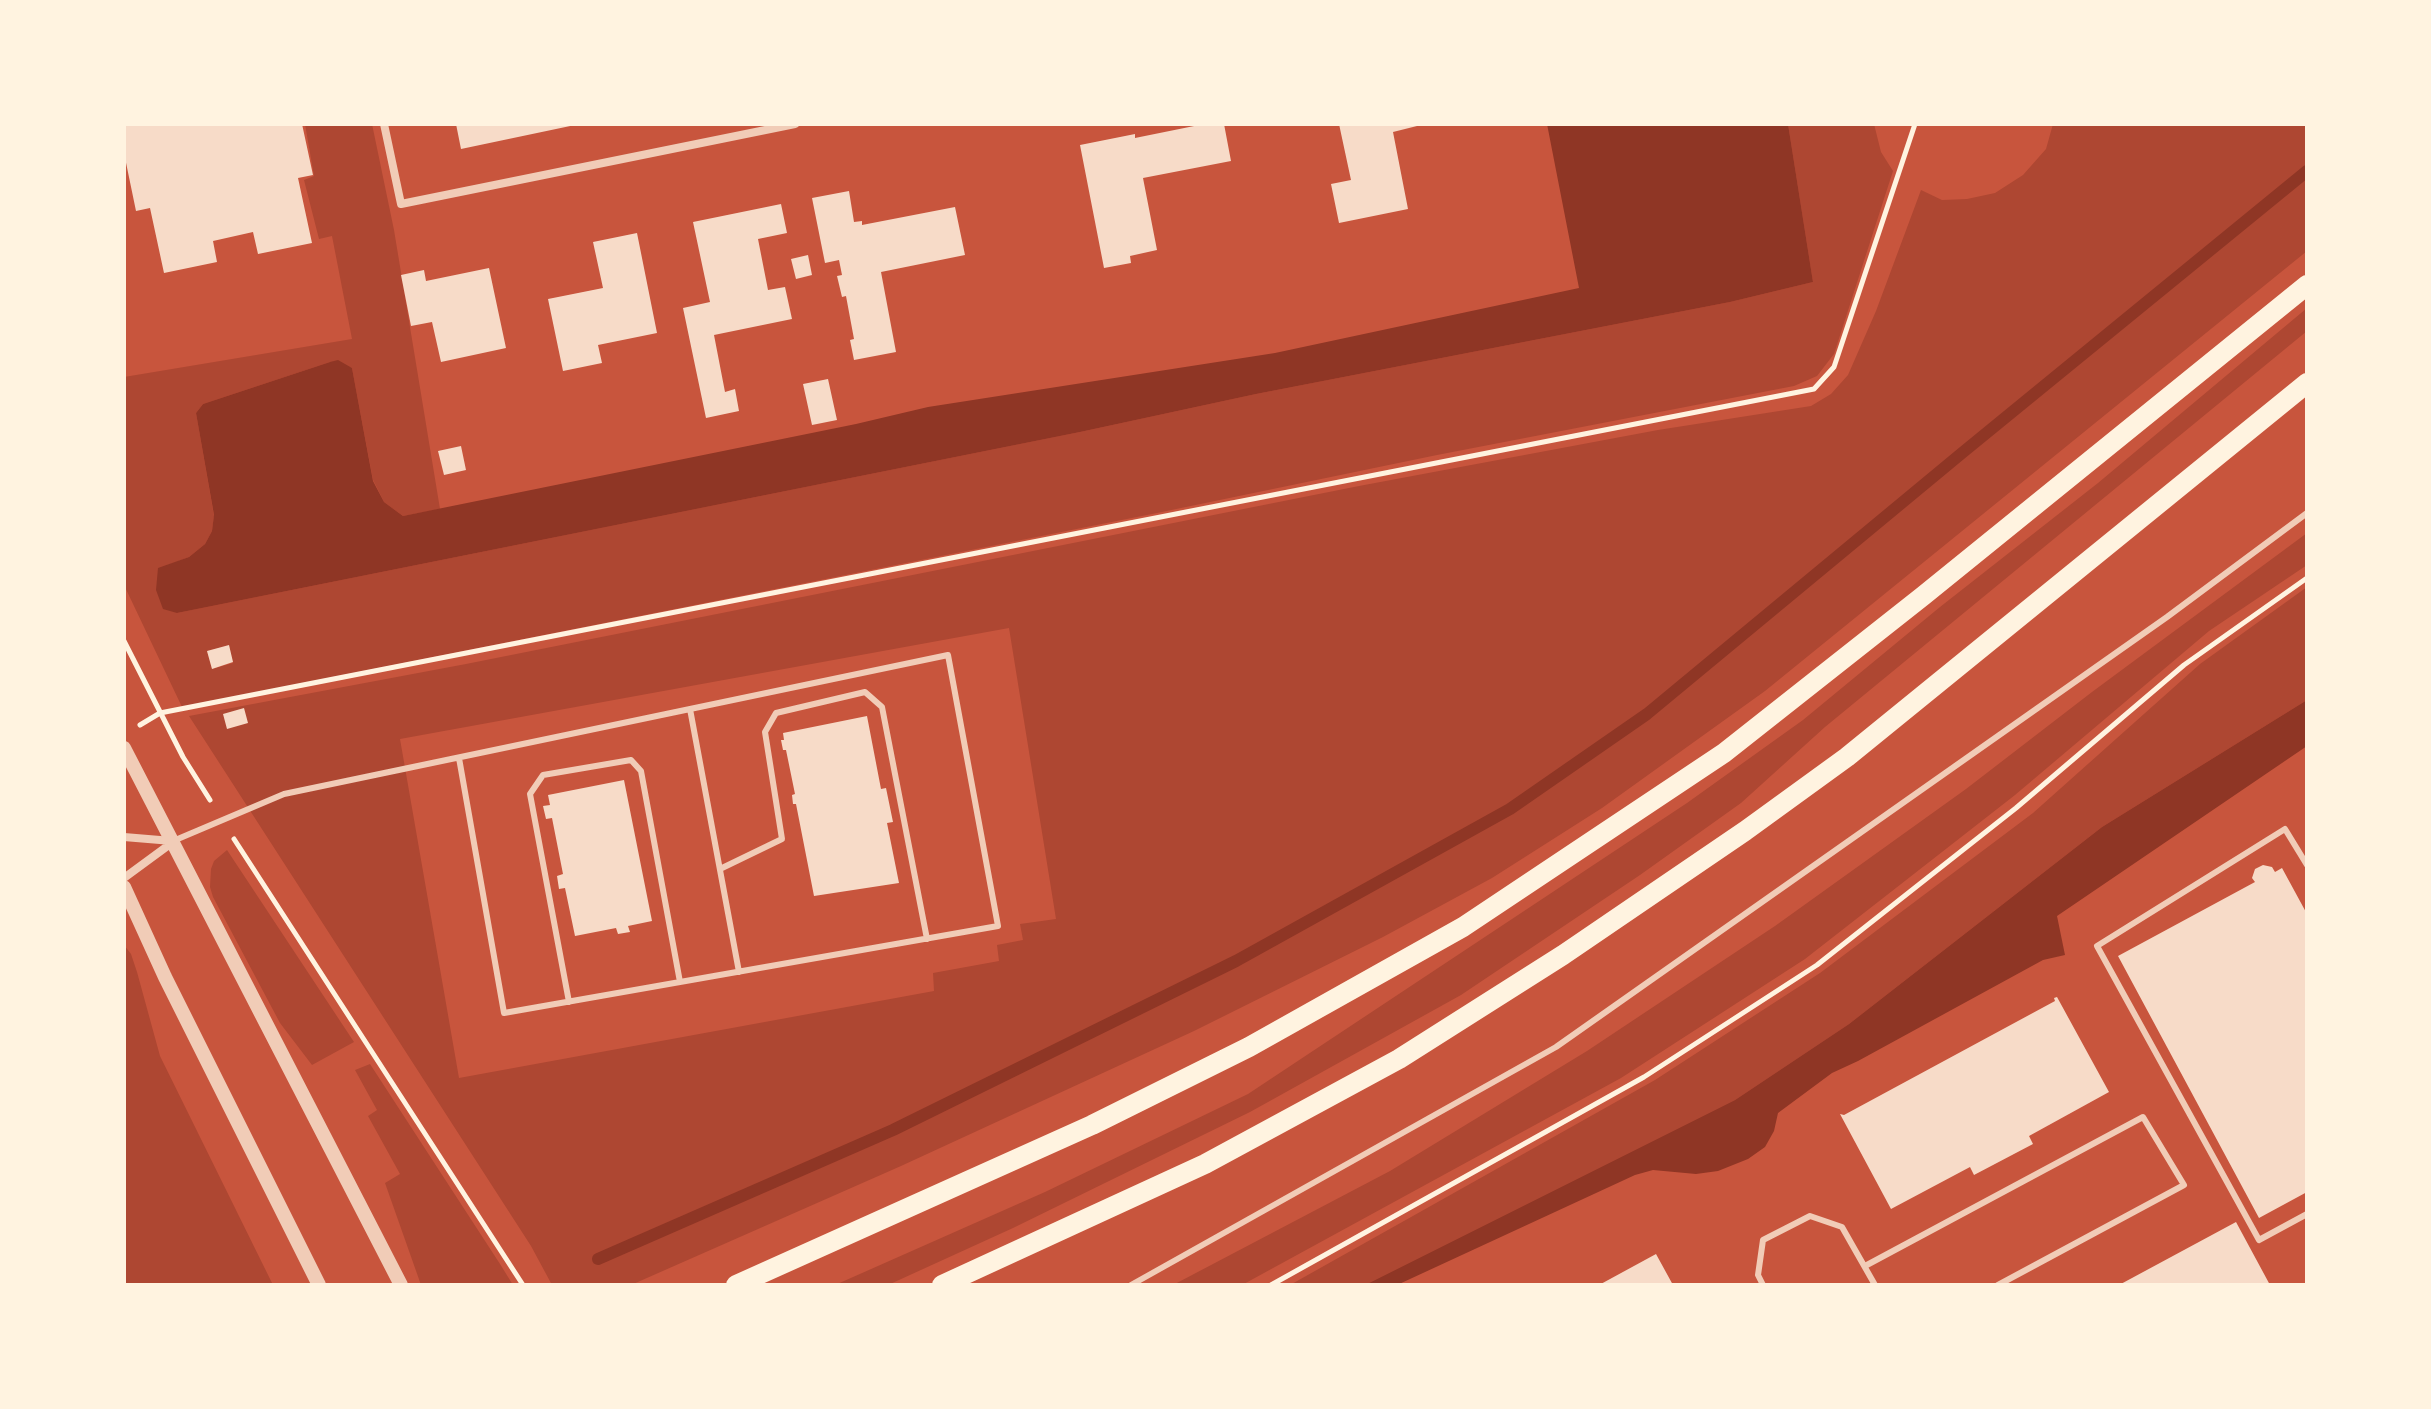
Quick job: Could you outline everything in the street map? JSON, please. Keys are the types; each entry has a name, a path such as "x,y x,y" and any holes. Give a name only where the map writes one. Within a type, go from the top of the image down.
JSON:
{"main road":[{"path":"736,1285 1092,1125 1249,1047 1463,927 1724,753 2307,285"},
{"path":"942,1285 1205,1164 1399,1059 1563,955 1847,757 2307,383"}],"street":[{"path":"384,124 401,204 795,124"},
{"path":"740,124 742,135"},
{"path":"124,748 401,1285"},
{"path":"124,837 173,841"},
{"path":"124,878 173,841"},
{"path":"124,887 165,977 319,1285"}],"lane":[{"path":"1131,1285 1556,1047 2167,617 2307,513"},
{"path":"173,841 284,794 948,655 998,926 504,1013 459,758"},
{"path":"720,869 782,839 765,732 776,713 865,692 882,707 927,939"},
{"path":"690,709 739,972"},
{"path":"569,1002 530,794 543,775 631,760 641,771 680,982"},
{"path":"2307,865 2285,829 2097,946 2259,1240 2307,1214"},
{"path":"1865,1266 2143,1117 2184,1185 1998,1285"},
{"path":"1763,1285 1758,1275 1763,1240 1810,1216 1842,1227 1875,1285"}],"path":[{"path":"160,713 1814,389 1834,367 1915,124"},
{"path":"1271,1285 1644,1077 1817,965 2016,808 2184,665 2307,578"},
{"path":"124,641 160,713 221,819 523,1285"}],"shaded area":[{"path":"305,124 372,124 394,230 440,509 403,516 384,502 373,480 352,368 330,362 203,404 196,413 214,516 212,531 205,544 189,557 158,569 177,613 1256,394 1730,302 1813,282 1788,124 1874,124 1881,152 1893,171 1834,354 1817,376 1794,386 182,707 124,585 124,377 352,339 332,236 319,239 304,180 314,176","holes":["229,646 233,663 212,669 207,651"]},
{"path":"1547,124 1788,124 1813,282 1730,302 1256,394 177,613 163,609 156,590 158,568 189,557 205,544 212,531 214,515 196,413 203,404 338,360 352,368 373,481 384,502 403,516 928,407 1275,353 1579,288"},
{"path":"2053,124 2307,124 2307,251 1765,691 1602,808 1492,878 1383,937 1194,1031 901,1166 631,1285 552,1285 531,1246 189,716 466,664 1359,486 1658,430 1811,406 1831,394 1848,375 1876,311 1921,190 1942,200 1995,193 2023,175 2046,149","holes":["1009,628 1056,919 1020,924 1023,940 997,945 999,961 933,973 934,991 459,1078 400,739"]},
{"path":"2307,308 2307,331 1825,727 1741,803 1461,995 1250,1112 1013,1228 888,1285 835,1285 1045,1192 1248,1094 1687,803 1803,720 2098,483"},
{"path":"2307,533 2307,565 2209,631 2015,795 1805,959 1621,1078 1242,1285 1173,1285 1390,1171 1587,1051 1775,926 1966,789"},
{"path":"2307,587 2307,700 2102,827 1849,1024 1735,1100 1365,1285 1290,1285 1655,1080 1820,973 2033,813 2200,664"},
{"path":"2307,700 2307,746 2057,916 2065,955 2043,960 1832,1073 1778,1113 1774,1131 1765,1147 1748,1159 1718,1171 1696,1174 1653,1170 1635,1175 1397,1285 1365,1285 1735,1100 1849,1024 2102,827"},
{"path":"227,850 354,1042 312,1065 280,1023 213,897 211,869 214,861"},
{"path":"124,945 131,954 137,972 160,1056 273,1285 124,1285"},
{"path":"370,1064 513,1285 421,1285 385,1183 400,1174 368,1116 377,1110 355,1070"}],"building":[{"path":"124,124 302,124 313,175 298,178 312,243 258,254 253,232 213,241 217,262 164,273 150,208 136,211 124,153"},
{"path":"456,124 575,124 575,125 461,149"},
{"path":"1204,124 1224,124 1231,161 1143,178 1157,250 1130,256 1131,263 1104,268 1080,145"},
{"path":"1339,124 1425,124 1393,132 1408,209 1339,223 1331,184 1351,180"},
{"path":"849,191 854,222 862,221 862,225 955,207 965,255 881,272 896,352 854,360 850,340 854,339 846,296 842,297 837,276 842,275 839,260 825,263 812,198"},
{"path":"781,204 787,233 758,239 768,290 785,287 792,319 714,335 725,392 735,389 739,411 706,418 683,308 710,302 693,222"},
{"path":"637,233 657,333 598,345 602,363 563,371 548,299 603,288 593,242"},
{"path":"808,255 812,275 796,279 791,259"},
{"path":"489,268 506,348 441,362 432,322 411,326 401,275 424,270 426,281"},
{"path":"828,379 837,420 812,425 803,384"},
{"path":"461,446 466,470 444,475 438,451"},
{"path":"229,645 233,662 212,669 207,651"},
{"path":"244,708 248,723 227,729 223,714"},
{"path":"867,716 881,789 886,788 893,822 887,823 899,883 814,896 796,804 793,804 792,795 795,794 781,740 784,740 783,733"},
{"path":"624,780 652,921 628,926 630,932 618,934 616,928 575,936 565,888 559,889 557,876 563,874 552,818 546,819 543,806 550,805 548,795"},
{"path":"2263,865 2272,867 2275,872 2282,868 2307,914 2307,1192 2259,1218 2118,956 2255,882 2252,878 2255,869"},
{"path":"2057,997 2109,1092 2029,1136 2033,1144 1974,1175 1970,1167 1891,1209 1840,1114 1844,1115 2055,1001"},
{"path":"2236,1222 2270,1285 2119,1285"},
{"path":"1656,1254 1673,1285 1599,1285"}],"waterway":[{"path":"598,1259 893,1130 1236,961 1510,809 1647,714 2307,171"}]}
